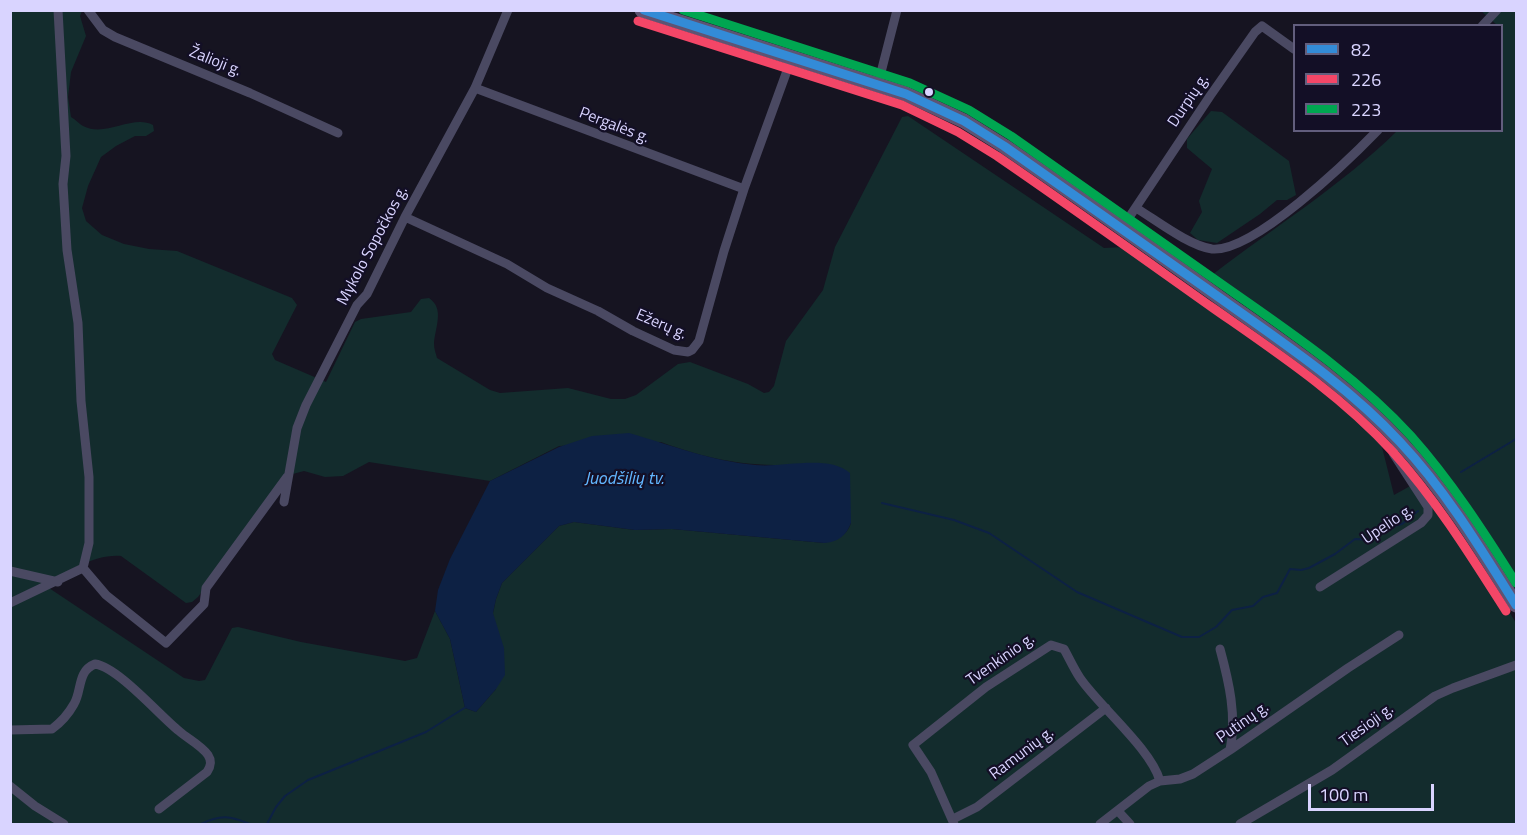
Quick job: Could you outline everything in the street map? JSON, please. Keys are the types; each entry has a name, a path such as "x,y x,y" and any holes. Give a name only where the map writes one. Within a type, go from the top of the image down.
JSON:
{"main road":[{"path":"642,10 878,84 928,103 964,121 1004,146 1270,333 1379,421 1435,483 1455,510 1516,606"}],"street":[{"path":"10,603 58,582 83,568 89,543 89,477 81,401 78,323 66,250 63,184 66,156 58,10"},
{"name":"Žalioji g.","path":"88,10 103,30 115,37 250,93 338,133"},
{"name":"Mykolo Sopočkos g.","path":"284,502 297,428 306,405 475,88 508,10"},
{"path":"878,84 897,10"},
{"path":"1484,24 1497,10"},
{"name":"Durpių g.","path":"1122,228 1255,32 1262,26 1293,48"},
{"name":"Ežerų g.","path":"405,217 507,264 547,288 598,311 633,331 674,350 688,352 696,346 702,333 724,251 744,189 792,57"},
{"name":"Pergalės g.","path":"475,88 744,189"},
{"path":"1136,208 1202,246 1223,249 1234,246 1334,175 1376,132"},
{"name":"Upelio g.","path":"1320,587 1421,523 1428,515 1428,507 1393,453 1399,441"},
{"path":"83,568 106,595 166,643 204,604 206,588 288,475"},
{"path":"10,571 58,582"},
{"name":"Putinų g.","path":"1100,825 1149,786 1160,781 1180,779 1193,774 1399,635"},
{"name":"Tvenkinio g.","path":"954,822 931,772 913,745 986,687 1051,645 1064,649 1080,678 1147,758 1160,781"},
{"path":"1220,649 1229,681 1233,718 1234,733 1230,750"},
{"path":"10,730 52,729 74,704 87,669 95,664 106,667 179,731 202,748 210,758 211,765 207,772 159,809"},
{"name":"Tiesioji g.","path":"1240,825 1332,770 1435,696 1516,665"},
{"name":"Ramunių g.","path":"954,822 977,807 1106,708"},
{"path":"10,786 64,825"},
{"path":"1118,811 1130,825"}],"green space":[{"path":"10,11 82,11 80,16 86,36 71,72 68,97 71,117 83,126 92,129 110,128 136,122 153,125 154,131 146,136 135,136 101,157 88,186 82,208 86,221 102,235 124,244 177,251 292,298 297,305 272,354 275,360 326,382 355,322 361,319 411,312 421,299 429,298 437,307 438,313 434,344 437,358 490,390 500,393 568,388 611,399 625,399 636,395 678,364 690,362 748,384 764,393 769,392 774,386 786,341 823,290 835,247 902,117 908,116 1104,248 1124,247 1293,363 1380,439 1394,495 1421,480 1463,537 1516,623 1516,824 11,824","holes":["661,442 741,463 792,465 851,523 849,528 840,537 824,543 672,529 635,530 574,522 559,526 502,583 493,613 496,689 476,712 465,708 450,639 435,611 417,658 405,661 301,642 238,627 232,628 205,680 199,681 184,678 43,584 91,561 121,556 186,603 192,602 198,597 282,480 289,475 304,471 325,477 343,476 369,462 490,481 559,446"]},
{"path":"1481,11 1516,11 1516,587 1441,478 1418,452 1340,379 1212,275 1330,188 1396,132 1503,132 1503,24 1496,24"},
{"path":"1211,111 1222,112 1289,161 1296,195 1287,200 1277,200 1217,243 1198,240 1190,233 1202,212 1199,201 1212,169 1187,148 1187,139"}],"water":[{"name":"Juodšilių tv.","path":"629,433 739,463 766,465 818,463 841,467 850,473 851,523 841,538 824,543 672,529 635,530 574,522 559,526 502,583 493,613 504,648 505,675 476,712 465,708 450,639 435,611 438,590 450,559 490,481 559,447 592,436"}],"waterway":[{"path":"1461,472 1516,439"},
{"path":"882,503 954,520 989,533 1077,592 1182,637 1199,637 1216,627 1232,610 1253,606 1263,597 1277,593 1290,569 1309,568 1335,554 1355,539 1372,540 1390,527 1402,524 1418,511"},
{"path":"267,824 285,796 308,780 426,732 466,707"},
{"path":"201,824 226,817 250,824"}],"transit line":[{"name":"82","path":"644,10 906,94 964,121 1004,146 1291,348 1380,421 1433,480 1516,605"},
{"name":"223","path":"683,10 910,83 969,110 1011,136 1299,339 1368,394 1411,436 1440,471 1516,583"},
{"name":"226","path":"638,21 902,105 958,132 997,156 1284,358 1352,412 1393,452 1424,490 1453,529 1506,611"}]}
